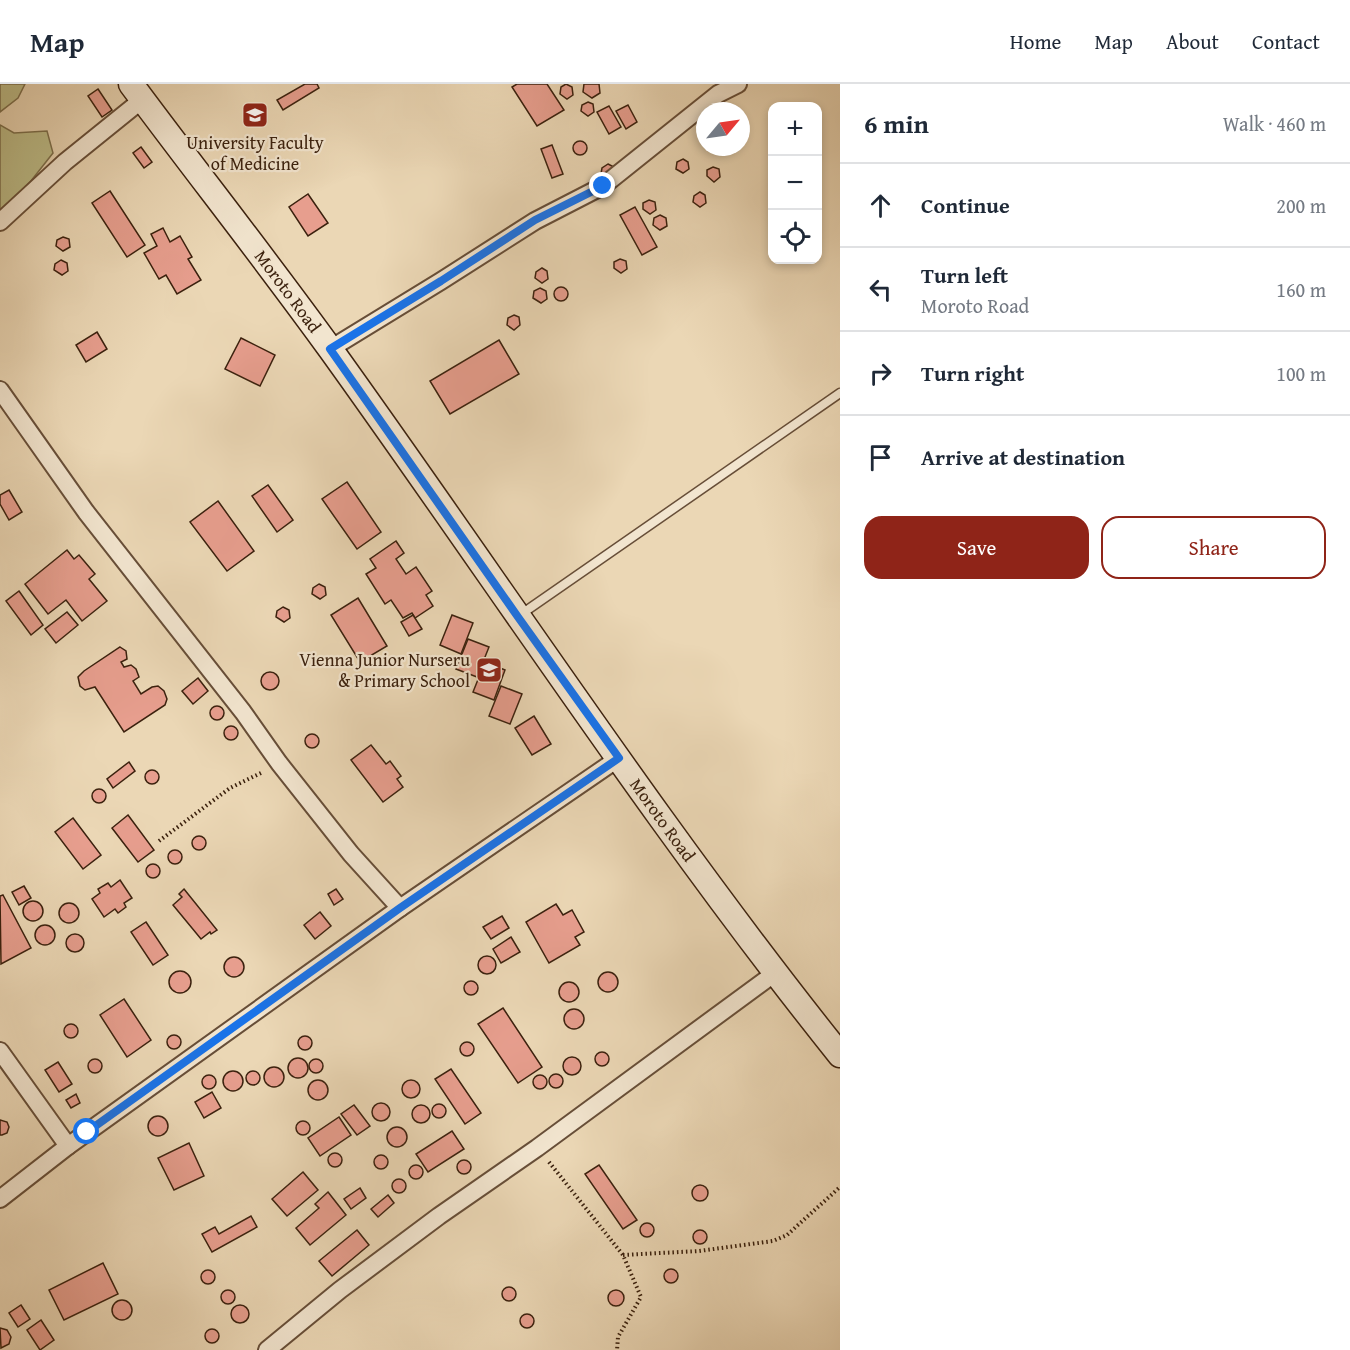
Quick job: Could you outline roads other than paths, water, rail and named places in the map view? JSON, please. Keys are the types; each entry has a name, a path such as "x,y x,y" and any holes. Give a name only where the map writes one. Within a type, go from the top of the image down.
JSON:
{"main road":[{"name":"Moroto Road","path":"137,92 330,349 619,758 775,973 840,1055"}],"street":[{"path":"330,349 535,220 603,186 718,94 738,84"},
{"path":"0,222 137,92"},
{"path":"0,390 86,512 243,712 279,763 351,854 400,908"},
{"path":"0,1199 68,1146 400,908 619,758"},
{"path":"267,1350 340,1290 775,973"},
{"path":"0,1051 68,1146"}],"lane":[{"path":"518,617 840,393"}],"place":[{"name":"University Faculty of Medicine","path":"255,115"},
{"name":"Vienna Junior Nurseru & Primary School","path":"489,670"}]}
